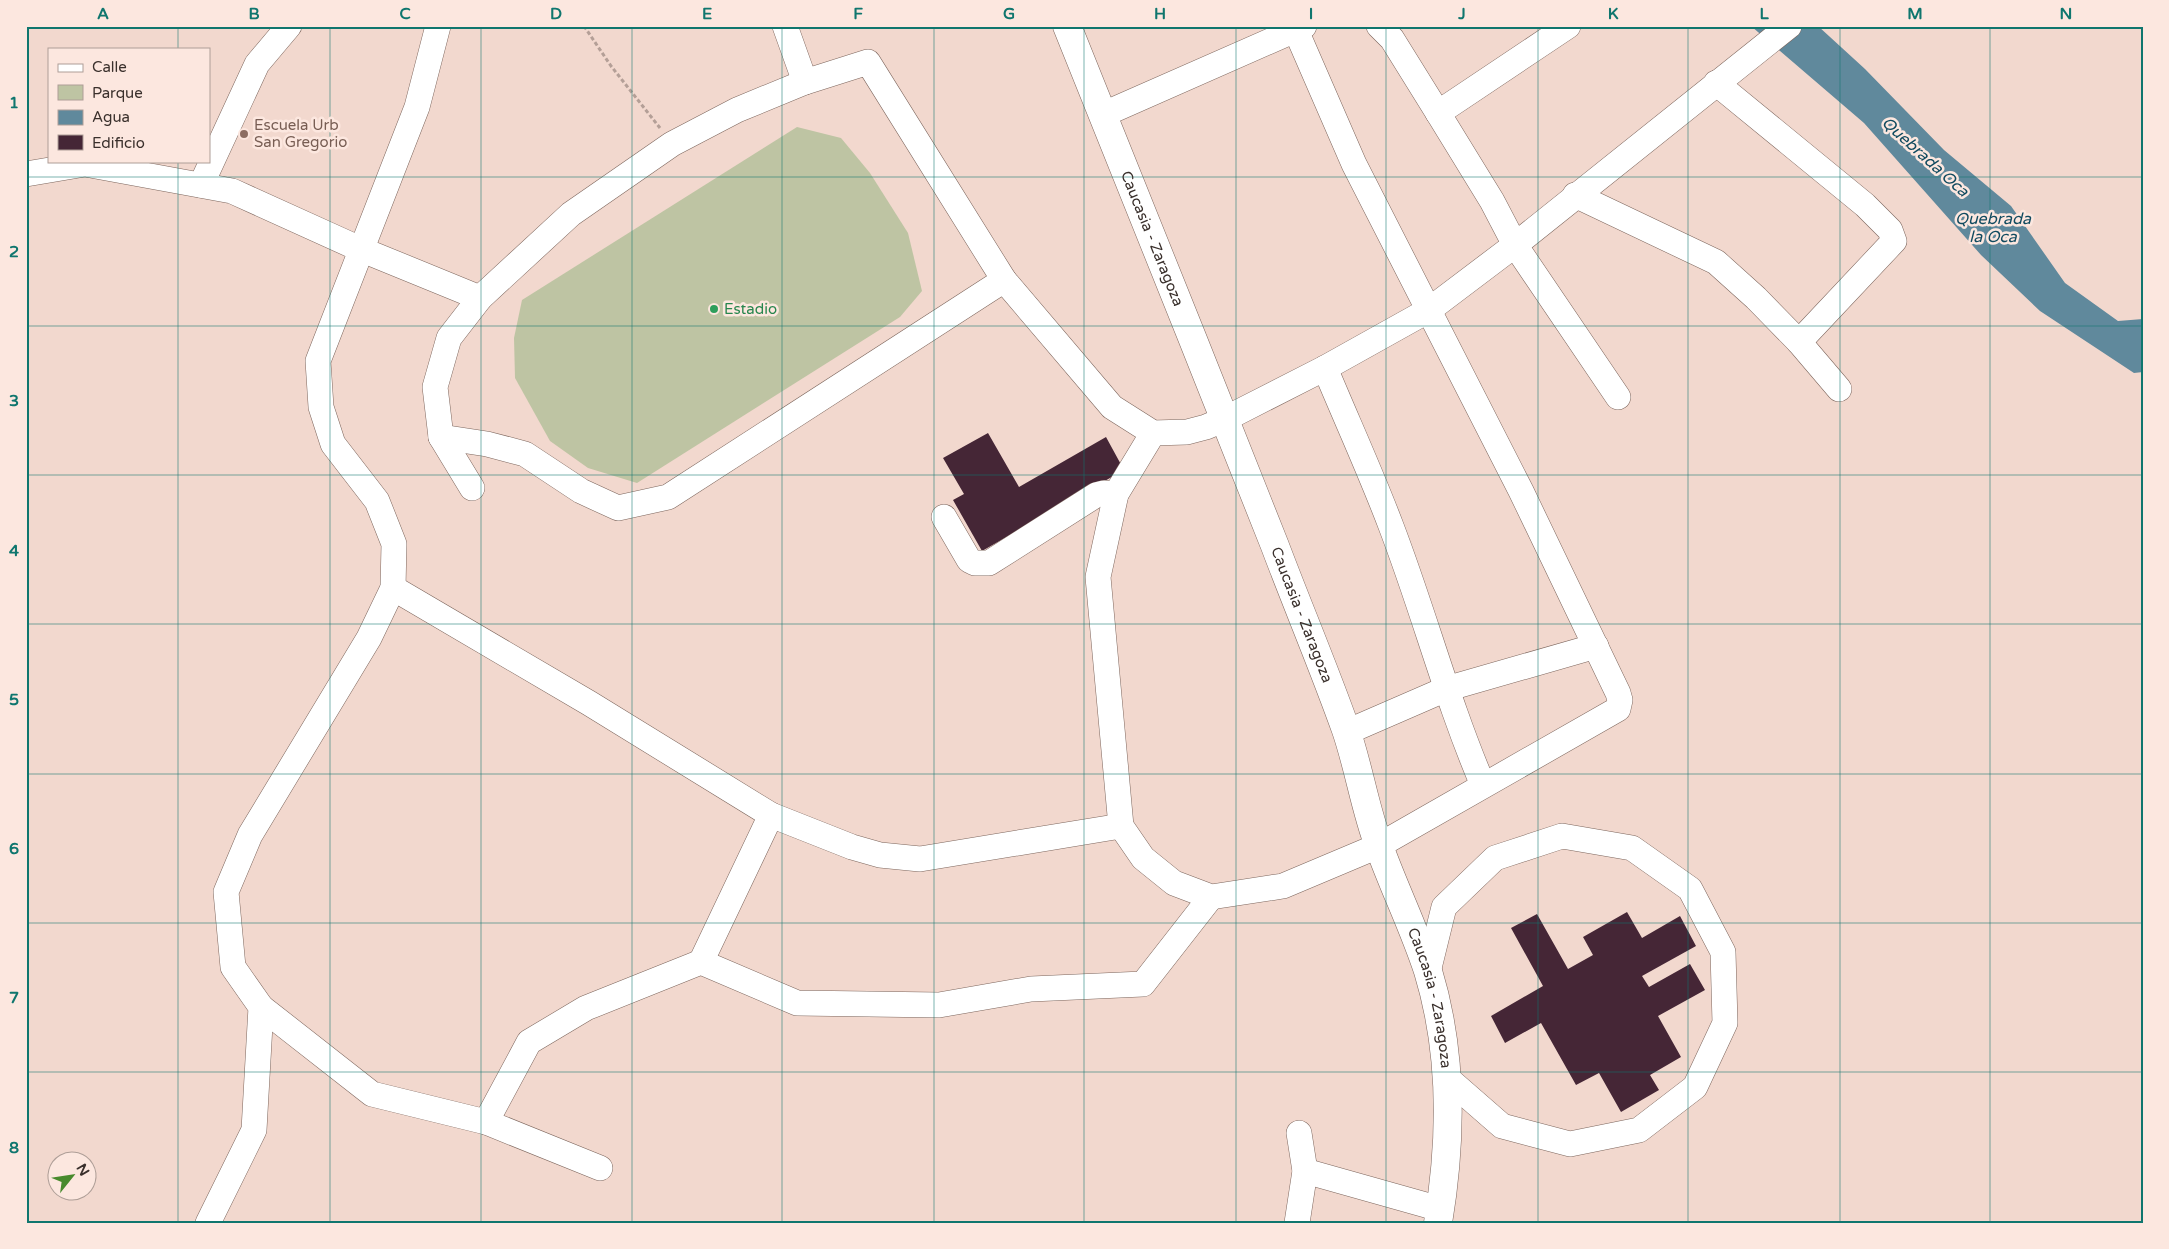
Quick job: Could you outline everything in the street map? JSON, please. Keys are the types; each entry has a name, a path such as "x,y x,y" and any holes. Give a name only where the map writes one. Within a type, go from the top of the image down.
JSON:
{"main road":[{"name":"Caucasia - Zaragoza","path":"1067,26 1225,419 1347,732 1378,846 1404,904 1428,972 1441,1030 1447,1078 1448,1121 1445,1170 1439,1216"}],"street":[{"path":"201,185 257,64 289,26"},
{"path":"438,26 416,108 318,361 321,407 333,444 377,500 394,544 393,588 369,638 250,835 226,892 232,967 261,1007 372,1094 486,1122 600,1168"},
{"path":"785,26 805,82"},
{"path":"1378,26 1392,39 1492,201 1515,245 1618,397"},
{"path":"1438,113 1568,26"},
{"path":"472,488 441,437 435,387 449,338 480,298 570,214 672,144 737,110 805,82 868,62 1004,280 1112,407 1154,433 1187,432 1225,419 1325,368 1429,310 1515,245 1574,195 1789,26"},
{"path":"1102,115 1298,28 1354,164 1521,491 1618,693 1620,700 1618,709 1378,846 1282,886 1211,897 1174,883 1143,858 1121,826 1098,577 1116,494 1154,433"},
{"path":"1716,83 1865,205 1890,230 1894,238 1894,241 1799,342"},
{"path":"26,174 85,164 232,191 360,249 480,298"},
{"path":"1574,195 1716,262 1756,298 1799,342 1839,389"},
{"path":"441,437 487,444 525,454 581,491 618,508 668,497 1004,280"},
{"path":"1325,368 1392,527 1446,689 1484,785"},
{"path":"944,517 969,560 975,563 990,563 1096,495 1104,493 1116,494"},
{"path":"393,588 589,703 771,814 871,852 920,859 1121,826"},
{"path":"1347,732 1446,689 1596,646"},
{"path":"486,1122 530,1042 586,1008 701,962 771,814"},
{"path":"1428,972 1444,907 1495,858 1562,836 1632,848 1690,889 1723,952 1725,1023 1695,1087 1639,1130 1570,1144 1502,1126 1447,1078"},
{"path":"701,962 797,1003 939,1005 1031,989 1142,984 1211,897"},
{"path":"208,1223 254,1130 261,1007"},
{"path":"1297,1223 1305,1171 1299,1133"},
{"path":"1305,1171 1439,1216"}],"path":[{"path":"584,26 611,66 672,144"}],"green space":[{"name":"Estadio","path":"797,127 841,138 870,173 908,233 922,291 900,317 637,483 588,468 550,441 515,378 514,338 522,300"}],"water":[{"name":"Quebrada la Oca","path":"1751,26 1818,26 1865,69 1944,150 2011,206 2065,283 2118,321 2143,319 2143,372 2134,373 2040,311 1981,255 1864,123"}],"building":[{"path":"988,433 1019,487 1106,437 1124,470 982,551 953,500 964,494 943,458"},
{"path":"1627,912 1642,938 1680,916 1696,946 1642,976 1649,987 1690,964 1705,990 1658,1016 1681,1057 1650,1075 1659,1090 1621,1112 1599,1073 1576,1085 1541,1023 1505,1043 1491,1016 1543,986 1511,928 1537,914 1568,969 1593,955 1583,937"}],"place":[{"name":"Escuela Urb San Gregorio","path":"244,134"},
{"name":"Estadio","path":"714,309"}],"water label":[{"name":"Quebrada Oca","path":"1925,157"}]}
